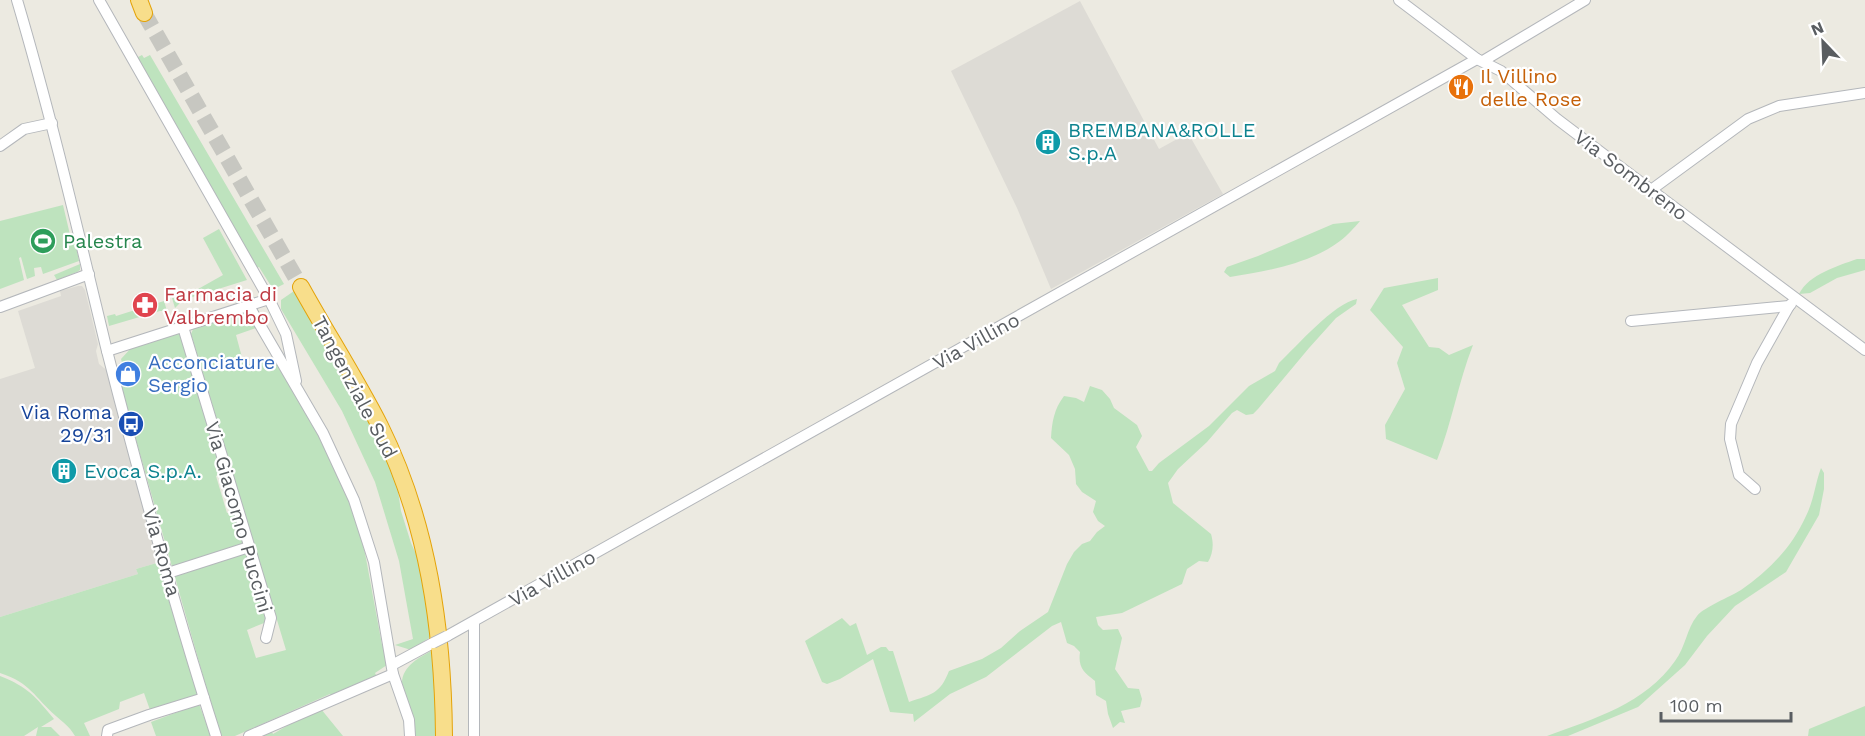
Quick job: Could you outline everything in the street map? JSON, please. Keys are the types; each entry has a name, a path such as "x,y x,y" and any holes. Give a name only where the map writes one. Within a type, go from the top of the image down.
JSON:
{"highway":[{"name":"Tangenziale Sud","path":"301,287 380,428 411,506 427,560 439,626 444,696 444,736"}],"street":[{"name":"Via Roma","path":"16,0 52,123 107,351 216,736"},
{"path":"99,0 269,299 286,334 298,390"},
{"name":"Via Sombreno","path":"1398,0 1480,60 1501,70 1557,118 1792,302 1865,350"},
{"name":"Via Villino","path":"249,736 392,670 1585,0"},
{"path":"1651,190 1748,119 1779,106 1865,93"},
{"path":"0,146 24,129 52,123"},
{"path":"0,307 89,274"},
{"path":"107,351 269,299"},
{"path":"1631,321 1792,302"},
{"path":"1755,489 1739,475 1730,439 1731,424 1757,363 1792,302"},
{"path":"249,306 333,451 362,522 374,562 392,670 409,720 410,736"},
{"name":"Via Giacomo Puccini","path":"183,327 271,618 266,638"},
{"path":"168,573 249,547"},
{"path":"474,622 474,736"},
{"path":"106,736 108,730 204,698"}],"shaded area":[{"path":"1080,1 1159,149 1188,133 1223,194 1051,289 1017,208 951,71"},
{"name":"Evoca S.p.A.","path":"82,286 85,290 98,344 96,351 99,364 109,372 160,562 136,569 138,574 0,617 0,379 35,368 18,311 61,296 60,291"}],"green space":[{"path":"142,55 144,58 150,55 284,284 276,288 271,286 259,267 257,268 136,58"},
{"path":"63,205 71,239 75,239 79,261 43,274 41,267 34,268 35,276 27,279 21,257 19,258 24,280 0,289 0,221"},
{"path":"1360,221 1340,241 1302,261 1230,277 1224,272 1227,267 1333,224"},
{"path":"219,229 247,280 183,300 175,308 172,298 191,293 223,275 203,238"},
{"path":"1857,259 1865,259 1865,270 1837,278 1810,293 1799,294 1817,276"},
{"path":"80,264 80,270 77,272 57,280 54,275"},
{"path":"1438,278 1438,290 1402,305 1429,347 1439,348 1449,355 1473,345 1437,460 1386,439 1385,425 1405,389 1397,363 1403,347 1370,310 1384,288"},
{"path":"294,291 368,420 397,484 401,511 421,565 432,636 411,650 395,645 413,639 399,561 375,482 342,411 281,309 281,300"},
{"path":"1357,299 1356,304 1336,318 1253,414 1246,415 1237,410 1232,413 1207,442 1178,469 1168,483 1173,503 1211,534 1212,552 1208,562 1199,561 1187,569 1182,584 1122,613 1096,617 1098,625 1103,630 1118,629 1122,638 1115,669 1128,688 1139,689 1142,699 1140,707 1121,711 1125,723 1120,722 1113,728 1106,701 1096,695 1095,681 1082,669 1080,652 1067,643 1061,622 1052,626 986,677 950,694 914,722 913,714 890,712 873,659 840,679 827,684 822,682 805,641 842,618 850,626 856,623 867,655 881,647 893,651 909,702 934,692 942,684 949,671 982,659 1001,648 1020,631 1048,612 1074,552 1082,544 1090,541 1105,526 1098,521 1093,512 1096,501 1082,492 1076,484 1075,469 1069,455 1051,438 1054,416 1064,396 1084,402 1090,386 1102,390 1114,408 1137,425 1142,436 1136,447 1149,471 1152,471 1159,463 1209,426 1249,386 1275,371 1279,363 1327,317 1348,302"},
{"path":"164,301 167,311 109,326 107,316 115,314 116,316"},
{"path":"247,310 256,328 236,335 244,365 273,359 306,410 353,508 365,553 382,645 387,655 387,665 375,673 378,679 332,698 330,694 235,736 220,736 119,380 126,378 121,359 132,347 180,332 222,473 216,476 227,513 234,512 267,616 264,623 247,630 256,658 286,650 191,334 194,327"},
{"path":"1821,468 1824,473 1824,489 1819,515 1786,572 1735,606 1707,636 1685,665 1638,707 1568,736 1547,736 1618,708 1634,699 1663,676 1678,656 1697,616 1705,609 1751,583 1787,548 1809,510"},
{"path":"160,562 198,696 150,710 144,693 120,702 119,709 84,723 90,736 75,736 26,686 0,673 0,617 138,574 136,569"},
{"path":"433,650 437,736 415,736 413,716 402,683 403,677 408,667"},
{"path":"0,676 18,684 36,698 54,719 41,727 51,727 60,736 36,736 38,727 24,736 0,736"},
{"path":"199,704 211,736 156,736 151,722"},
{"path":"1865,706 1865,736 1808,736 1809,729"},
{"path":"321,709 343,736 259,736 271,730 273,734"}],"tunnel":[{"path":"144,13 301,287"}],"place":[{"name":"Il Villino delle Rose","path":"1461,87"},
{"name":"BREMBANA&ROLLE S.p.A","path":"1048,142"},
{"name":"Palestra","path":"43,241"},
{"name":"Farmacia di Valbrembo","path":"145,305"},
{"name":"Acconciature Sergio","path":"128,374"},
{"name":"Via Roma 29/31","path":"131,424"},
{"name":"Evoca S.p.A.","path":"64,471"}]}
